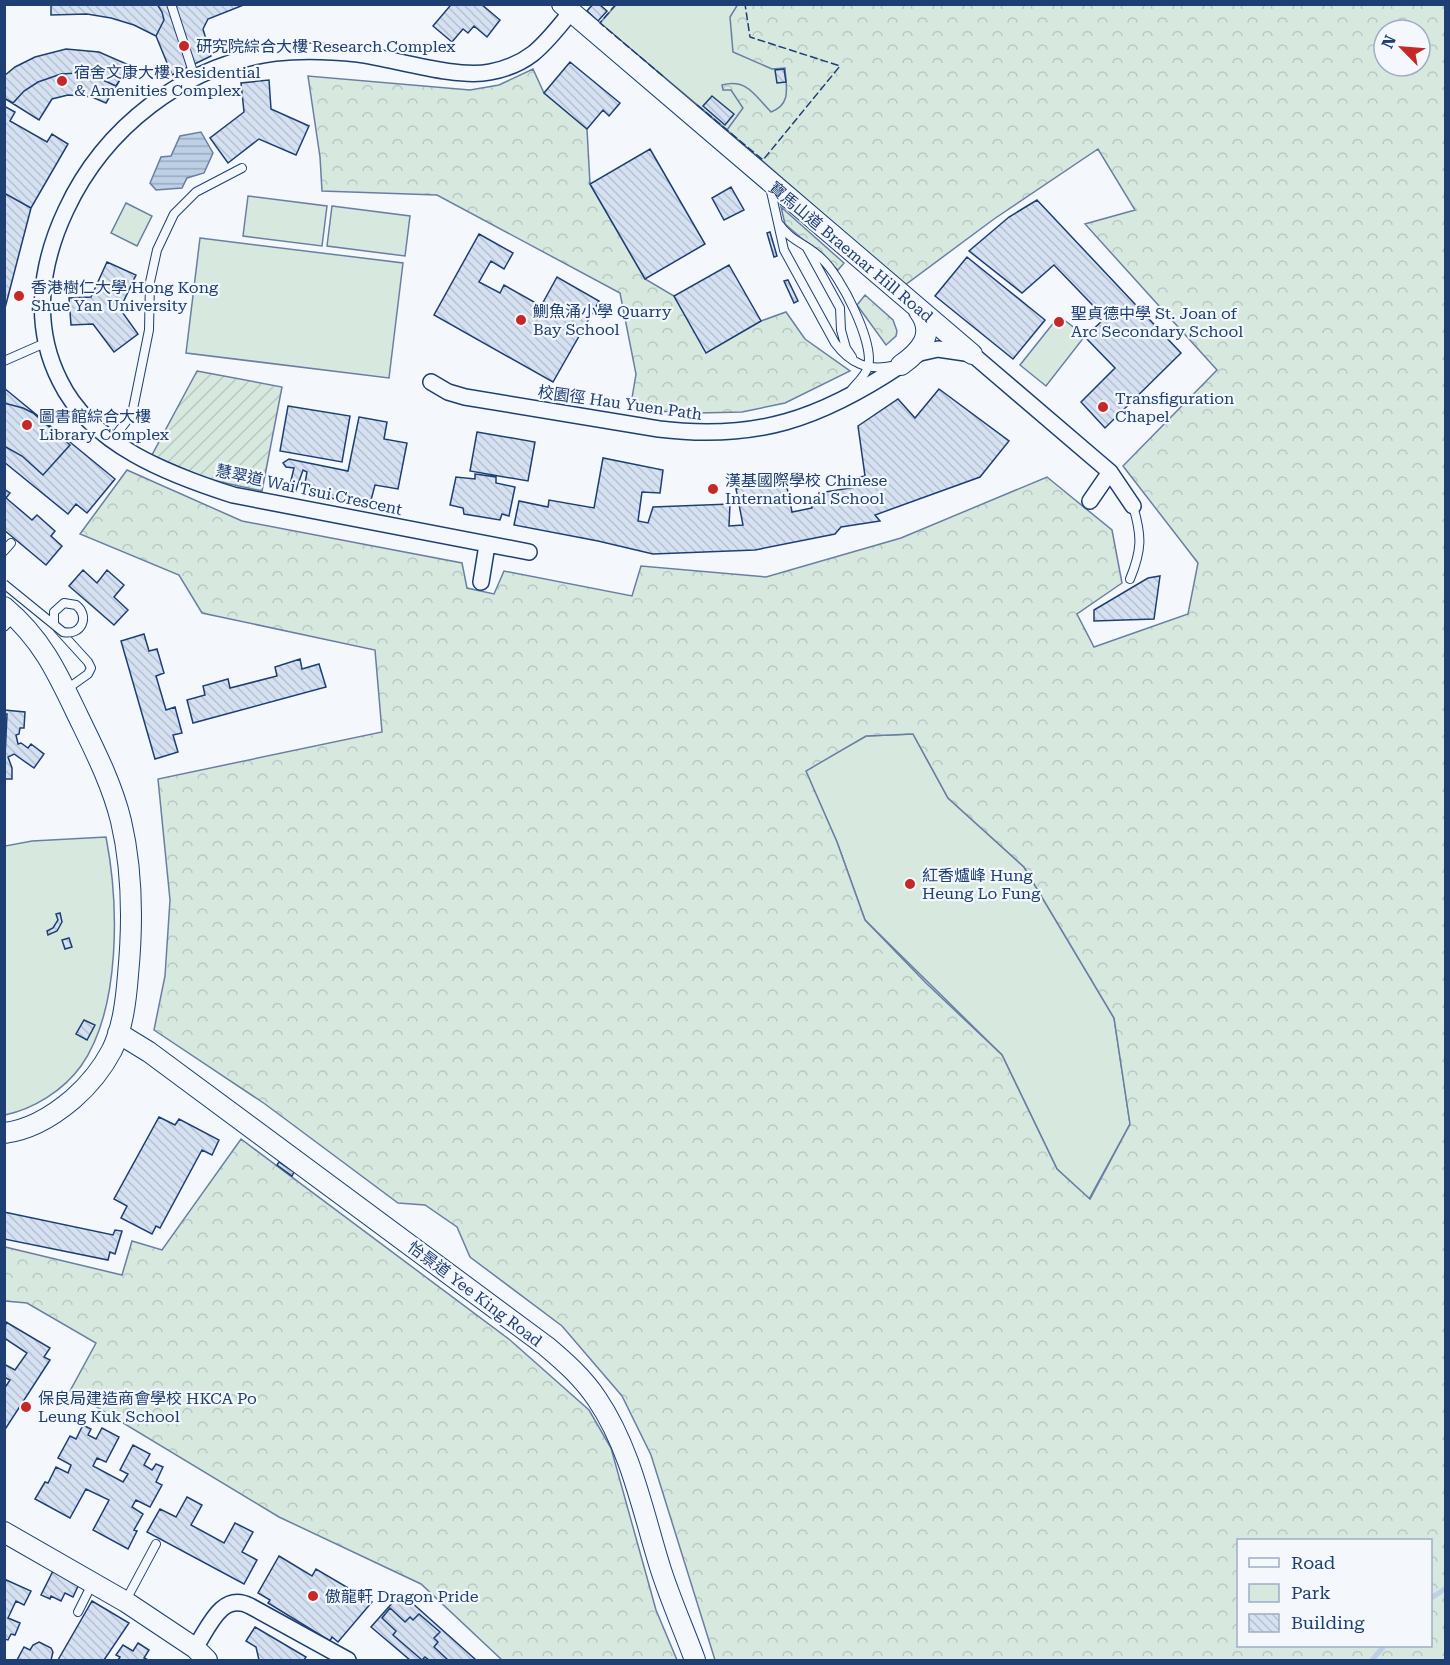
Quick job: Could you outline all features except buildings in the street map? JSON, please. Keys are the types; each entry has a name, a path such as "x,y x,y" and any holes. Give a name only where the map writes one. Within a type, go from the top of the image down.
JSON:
{"street":[{"name":"慧翠道 Wai Tsui Crescent","path":"529,552 233,495 162,468 112,440 84,416 71,401 55,372 45,344 42,319 45,274 61,221 82,179 96,159 129,123 172,90 195,78 230,64 272,53 308,50 359,54 458,72 487,73 512,67 526,60 539,49 570,7"},
{"name":"寶馬山道 Braemar Hill Road","path":"570,7 769,182 1110,472 1133,506"},
{"path":"905,362 925,339 928,329 914,304"},
{"name":"校園徑 Hau Yuen Path","path":"431,382 448,392 465,398 686,433 729,433 763,428 799,418 840,402 920,353 938,349 972,354"},
{"path":"1090,501 1110,472"},
{"path":"481,582 487,545"},
{"path":"4,1133 31,1127 59,1111 90,1084 112,1050 126,1000 132,928 132,900 123,833 100,763 49,659 30,630 8,617"},
{"name":"怡景道 Yee King Road","path":"118,1033 149,1052 209,1102 546,1346 586,1385 608,1416 623,1450 662,1573 695,1660"},
{"path":"4,1532 126,1602 201,1654 222,1607 236,1601 250,1606 348,1660"}],"lane":[{"path":"171,4 195,78"},
{"path":"112,440 132,414 149,330 150,282 157,250 174,214 196,192 242,168"},
{"path":"769,182 784,250 820,318 841,351 855,364 868,367 884,368 905,362"},
{"path":"777,220 791,238 820,256 833,270 851,303 867,341 868,367 840,402"},
{"path":"807,248 840,308 840,330 855,364"},
{"path":"4,361 45,344"},
{"path":"1131,579 1139,559 1141,539 1133,506"},
{"path":"4,551 11,543"},
{"path":"4,584 63,632 70,633 79,629 84,621 83,613 76,605 64,603 54,612 54,623 88,662 91,668 88,674 66,690"},
{"path":"126,1602 156,1544"},
{"path":"78,1612 93,1582"}],"green space":[{"path":"738,4 1445,5 1445,1660 715,1660 651,1455 622,1396 562,1326 470,1257 457,1227 425,1205 398,1203 265,1104 154,1030 165,976 170,900 158,779 382,732 375,650 202,613 179,575 80,534 127,470 242,521 462,563 467,588 494,594 504,571 632,596 641,566 766,577 901,538 1047,477 1112,530 1122,583 1077,614 1094,647 1188,614 1198,563 1123,466 1217,370 1085,224 1135,210 1098,149 994,219 905,285 727,130 743,108 731,90 723,90 722,85 731,83 744,86 771,112 778,109 785,100 787,88 785,68 772,69 733,52 730,17","holes":["913,734 948,798 1024,867 1114,1018 1130,1124 1090,1199 1057,1169 1002,1055 926,983 865,920 837,842 806,771 866,736"]},
{"path":"616,5 745,5 840,66 763,160 600,23"},
{"path":"533,69 544,93 587,129 590,184 645,279 674,296 707,352 761,321 786,312 805,339 850,371 785,403 742,412 630,410 636,374 620,293 437,195 322,191 320,157 308,76 470,90 499,85"},
{"path":"248,196 327,206 322,246 243,236"},
{"path":"126,203 152,216 137,246 111,233"},
{"path":"332,206 410,216 405,256 327,246"},
{"path":"781,207 844,263 838,270 785,224"},
{"path":"200,238 403,263 389,378 186,353"},
{"path":"865,295 893,320 897,331 896,336 886,345 857,305"},
{"path":"1059,316 1085,336 1046,386 1020,365"},
{"path":"197,371 282,387 262,491 207,479 152,455"},
{"path":"913,734 948,798 1024,867 1114,1018 1130,1124 1089,1199 1057,1169 1002,1055 865,920 837,842 805,770 866,736"},
{"path":"106,837 113,893 114,924 110,986 104,1016 94,1043 74,1075 47,1098 5,1115 5,846 32,841"},
{"path":"241,1139 510,1340 589,1410 611,1448 656,1610 677,1660 502,1660 421,1584 279,1517 70,1391 96,1343 27,1303 5,1301 5,1247 122,1275 132,1241 162,1250"}],"water":[{"path":"201,132 213,153 204,173 187,178 182,188 156,190 150,183 161,157 171,156 180,136"}],"waterway":[{"path":"1432,1598 1446,1588"},
{"path":"1372,1660 1383,1647"}],"fence":[{"path":"616,4 600,23 664,77"},
{"path":"697,105 763,160 840,66 750,37 745,4"}],"place":[{"name":"研究院綜合大樓 Research Complex","path":"184,46"},
{"name":"宿舍文康大樓 Residential & Amenities Complex","path":"62,81"},
{"name":"香港樹仁大學 Hong Kong Shue Yan University","path":"19,296"},
{"name":"鰂魚涌小學 Quarry Bay School","path":"521,320"},
{"name":"聖貞德中學 St. Joan of Arc Secondary School","path":"1059,322"},
{"name":"Transfiguration Chapel","path":"1103,407"},
{"name":"圖書館綜合大樓 Library Complex","path":"27,425"},
{"name":"漢基國際學校 Chinese International School","path":"713,489"},
{"name":"紅香爐峰 Hung Heung Lo Fung","path":"910,884"},
{"name":"保良局建造商會學校 HKCA Po Leung Kuk School","path":"26,1407"},
{"name":"傲龍軒 Dragon Pride","path":"313,1596"}]}
